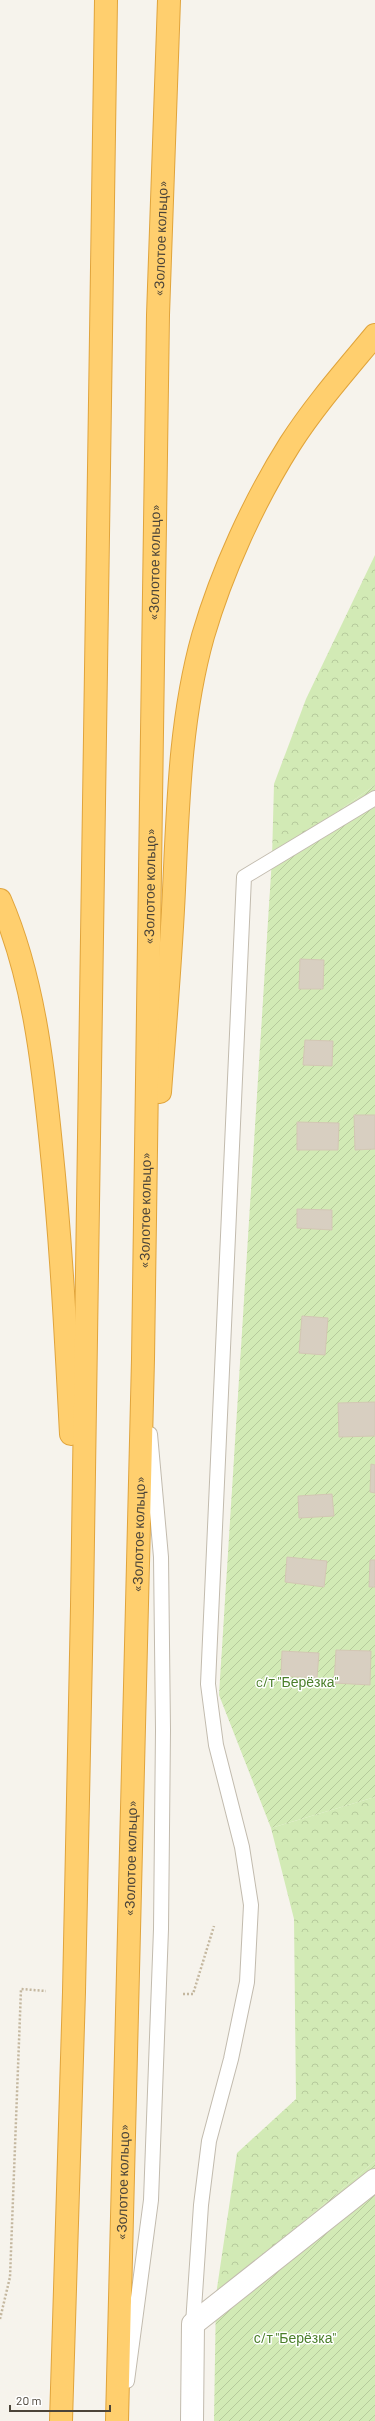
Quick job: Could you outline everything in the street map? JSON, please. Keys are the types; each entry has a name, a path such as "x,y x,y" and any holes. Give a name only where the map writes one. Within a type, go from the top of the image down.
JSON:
{"highway":[{"path":"61,2421 74,1992 82,1606 106,0"},
{"name":"«Золотое кольцо»","path":"118,2421 143,1359 158,315 169,0"},
{"path":"143,1333 173,916 180,764 189,694 203,635 231,560 260,494 291,443 375,335"},
{"path":"0,900 25,978 44,1075 58,1214 82,1606"}],"street":[{"path":"192,2421 193,2324 375,2180"}],"lane":[{"path":"193,2324 201,2205 209,2141 230,2059 247,1982 251,1905 242,1847 216,1745 208,1684 244,877 375,798"},
{"path":"122,2421 151,2200 161,1930 163,1730 161,1557 143,1359"}],"green space":[{"path":"375,555 375,785 272,858 274,784 306,699"},
{"name":"c/т \"Берёзка\"","path":"375,785 375,1797 271,1828 219,1695 272,858"},
{"path":"375,1797 375,2161 216,2295 237,2153 296,2099 294,1919 271,1828"},
{"name":"с/т \"Берёзка\"","path":"375,2161 375,2421 214,2421 216,2295"}],"building":[{"path":"300,959 324,960 323,989 299,989"},
{"path":"305,1040 333,1041 332,1066 303,1065"},
{"path":"354,1115 375,1115 375,1149 355,1150"},
{"path":"297,1122 339,1123 338,1150 297,1150"},
{"path":"297,1209 332,1210 332,1230 297,1228"},
{"path":"302,1316 328,1318 325,1355 299,1353"},
{"path":"375,1402 375,1436 339,1437 338,1403"},
{"path":"371,1464 375,1465 375,1493 370,1492"},
{"path":"332,1494 334,1516 299,1518 298,1496"},
{"path":"287,1557 327,1561 324,1587 285,1582"},
{"path":"370,1560 375,1560 375,1587 369,1587"},
{"path":"336,1650 371,1651 370,1685 334,1683"},
{"path":"282,1651 319,1653 317,1678 281,1676"}]}
